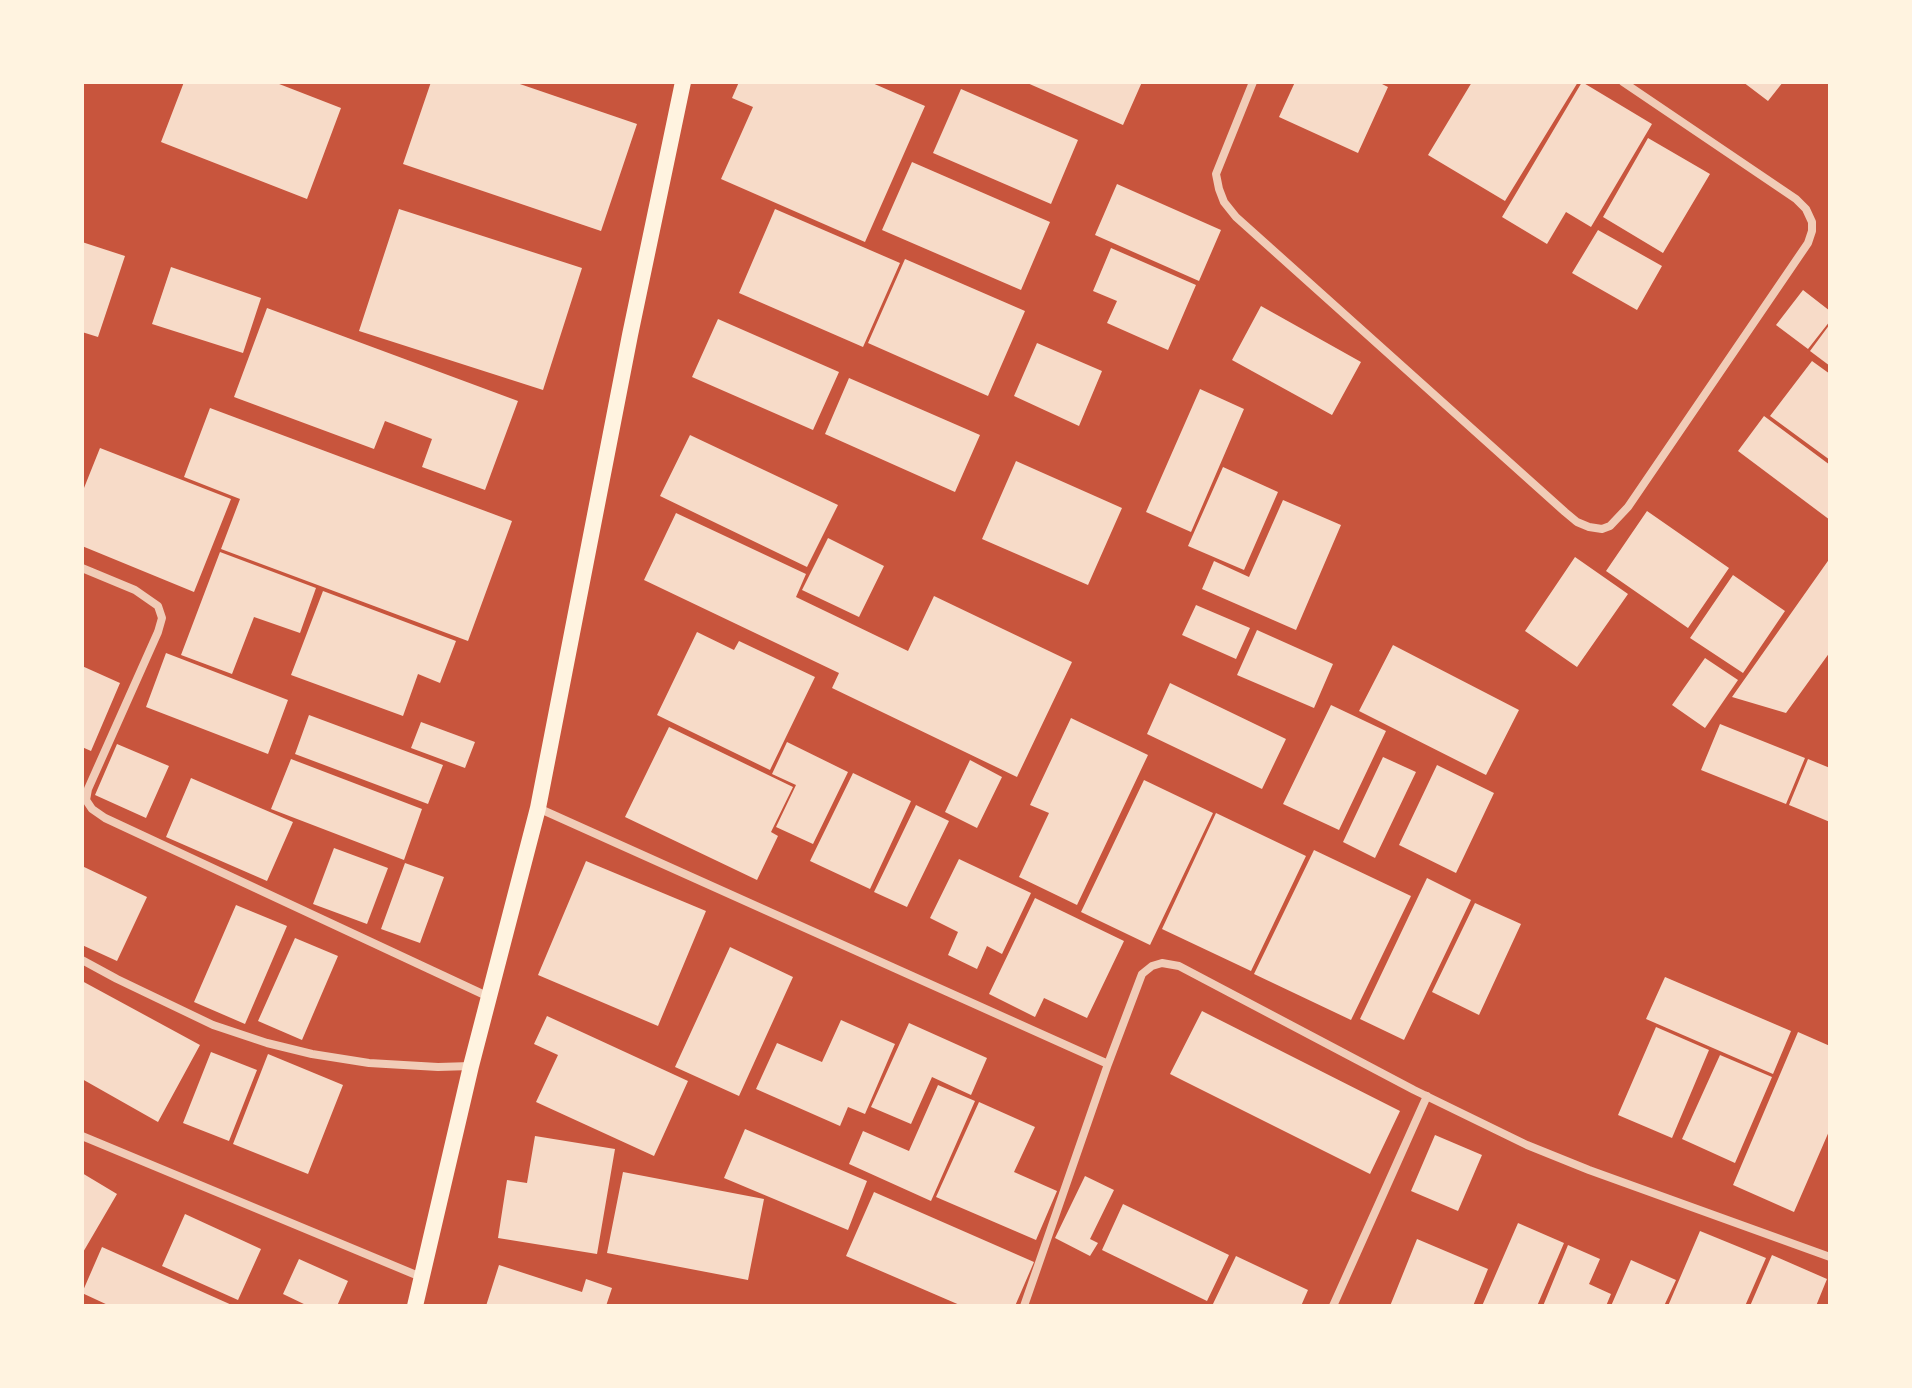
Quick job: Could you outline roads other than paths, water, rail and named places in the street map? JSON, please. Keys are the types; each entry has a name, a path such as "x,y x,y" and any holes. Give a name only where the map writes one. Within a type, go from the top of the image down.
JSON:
{"main road":[{"path":"415,1306 471,1066 538,808 630,335 683,82"}],"street":[{"path":"1253,82 1216,174 1224,202 1236,217 1565,512 1577,522 1602,529 1610,526 1628,507 1808,243 1812,231 1806,209 1796,199 1623,82"},
{"path":"82,568 135,590 158,606 162,618 88,789 86,800 92,809 105,818 489,997"},
{"path":"538,808 1108,1064"},
{"path":"82,960 213,1025 267,1043 369,1063 471,1066"},
{"path":"1024,1306 1142,974 1162,963 1179,966 1527,1145 1830,1257"},
{"path":"1333,1306 1427,1096"},
{"path":"82,1136 421,1277"}]}
